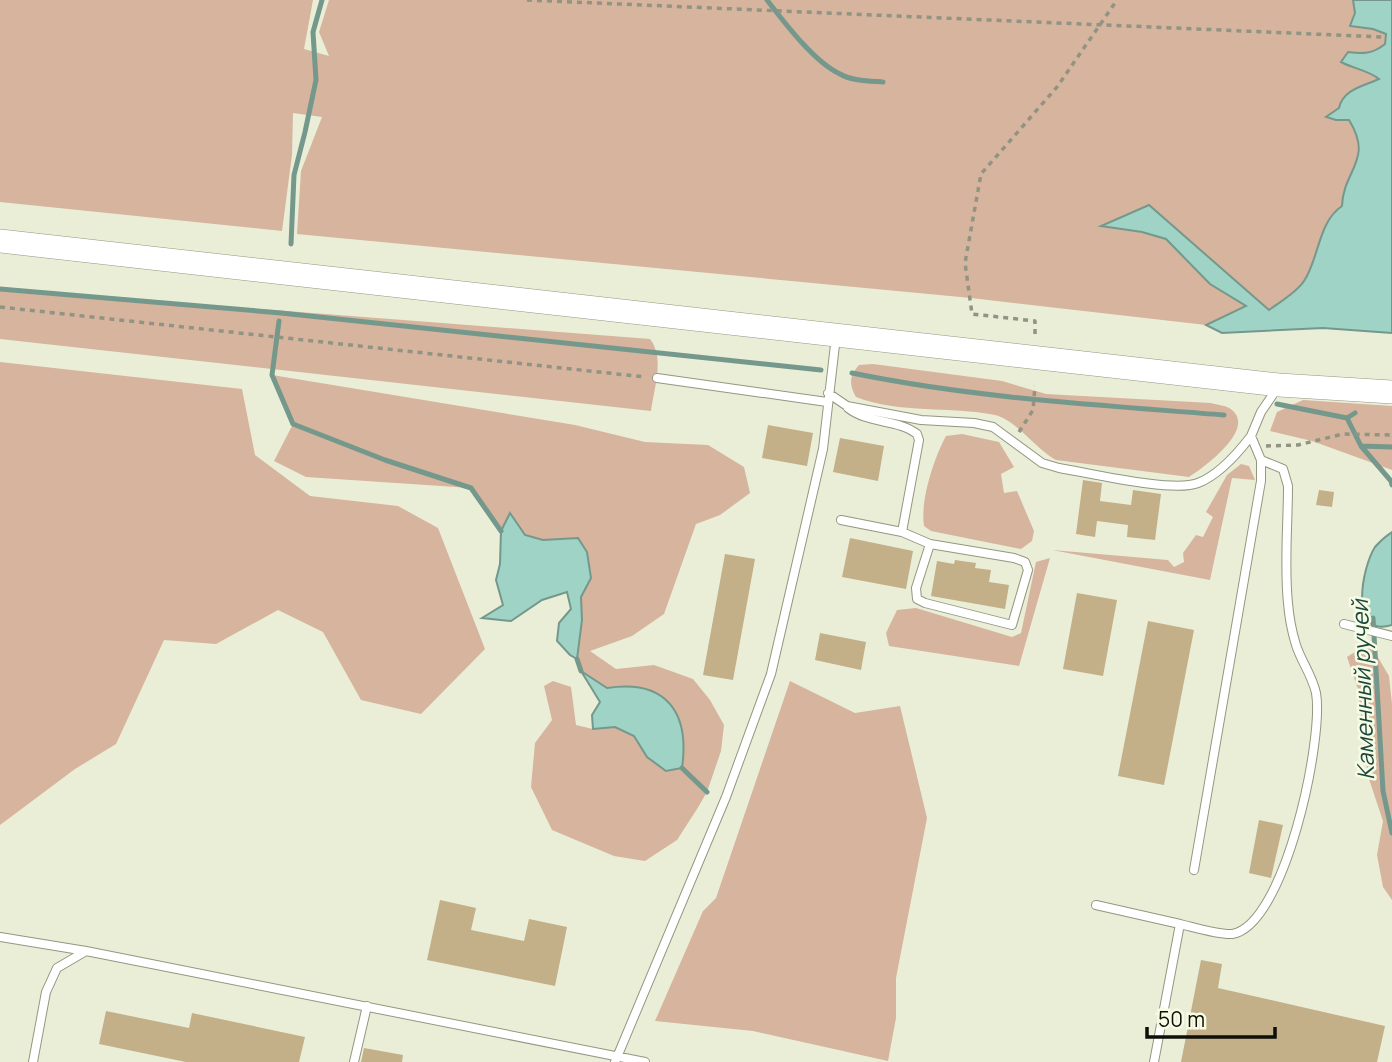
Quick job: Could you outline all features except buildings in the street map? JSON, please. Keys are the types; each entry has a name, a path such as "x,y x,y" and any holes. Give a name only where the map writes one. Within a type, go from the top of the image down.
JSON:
{"main road":[{"path":"0,241 1279,385 1392,392"}],"lane":[{"path":"616,1060 726,797 771,674 823,449 836,336"},
{"path":"657,379 827,398 847,405 921,420 985,425 1002,432 1042,463 1180,488 1205,480 1240,450 1251,436 1261,412 1279,385"},
{"path":"847,405 849,410 872,420 912,430 919,440"},
{"path":"902,532 921,420"},
{"path":"1194,870 1261,481 1261,460 1251,436"},
{"path":"1096,905 1231,934 1245,928 1272,896 1294,842 1310,774 1317,696 1296,646 1287,603 1288,486 1283,469 1261,460"},
{"path":"841,520 902,532 930,544 1025,562 1028,570 1012,625 917,599 916,588 930,544"},
{"path":"1344,624 1392,636"},
{"path":"1154,1062 1180,924"},
{"path":"0,937 86,951 367,1006 616,1060 645,1062"},
{"path":"33,1062 46,992 57,968 86,951"},
{"path":"354,1062 367,1006"}],"path":[{"path":"527,0 1382,37"},
{"path":"1035,334 1035,321 972,314 965,263 981,174 1057,87 1117,0"},
{"path":"0,307 657,379"},
{"path":"1012,441 1033,410 1035,386"},
{"path":"1255,447 1298,445 1343,434 1392,435"}],"shaded area":[{"path":"0,0 313,0 304,49 329,56 319,32 329,0 1353,0 1355,13 1351,26 1373,29 1386,35 1385,44 1376,50 1348,52 1350,67 1372,73 1380,79 1339,108 1336,120 1349,119 1355,131 1358,152 1354,173 1342,206 1334,213 1323,231 1304,281 1293,293 1269,310 1149,205 1102,225 1166,239 1210,284 1247,307 1206,325 971,298 297,234 301,171 322,117 293,113 292,155 282,231 0,202"},
{"path":"0,289 650,339 657,355 656,383 651,411 0,339"},
{"path":"0,362 242,389 255,455 310,496 398,506 438,528 485,649 421,714 361,700 323,632 278,610 216,644 164,640 116,744 75,769 0,825"},
{"path":"873,364 1002,381 1046,394 1211,403 1232,410 1238,418 1237,428 1225,448 1189,477 1056,460 1011,423 995,415 890,406 856,397 851,385 853,373 859,365"},
{"path":"272,375 575,425 645,442 708,445 744,467 750,493 720,515 696,524 664,614 632,636 590,651 616,669 654,665 693,679 710,700 724,725 721,751 707,792 677,840 645,861 614,856 552,830 531,787 535,743 552,720 544,686 553,681 571,687 576,725 593,729 615,727 634,736 647,757 682,768 682,730 670,703 645,688 607,688 581,671 577,659 582,620 581,597 591,578 578,538 543,540 524,535 510,514 501,531 471,488 306,477 274,461 293,424"},
{"path":"1303,400 1392,406 1392,470 1312,441 1270,431 1277,412"},
{"path":"962,434 999,442 1014,467 1001,474 1004,493 1017,491 1034,531 1032,541 1021,549 931,531 924,526 926,492 937,456 946,436"},
{"path":"1241,464 1249,466 1255,480 1232,478 1210,580 1052,550 1168,560 1174,567 1184,562 1183,553 1196,535 1203,537 1213,517 1206,512 1227,475"},
{"path":"1050,558 1019,666 889,646 886,633 897,610 916,608 1012,637 1021,633 1036,562"},
{"path":"1361,648 1373,649 1389,676 1392,704 1392,900 1383,887 1377,855 1383,821 1368,776 1358,689 1347,657"},
{"path":"790,681 855,713 900,706 927,818 896,978 896,1018 888,1061 753,1031 655,1021 703,911 716,898"}],"water":[{"path":"1353,0 1392,0 1392,333 1323,328 1222,333 1206,325 1246,306 1210,284 1166,239 1142,232 1101,226 1149,205 1269,310 1297,289 1309,272 1328,221 1342,206 1347,183 1358,155 1359,145 1349,120 1326,117 1339,108 1349,92 1379,79 1341,62 1348,52 1368,52 1385,44 1386,34 1350,26 1355,13"},
{"path":"510,513 525,535 543,540 578,538 587,552 591,578 581,597 582,620 577,659 557,641 559,623 571,609 567,592 542,600 511,621 482,618 503,605 496,580 500,564 501,531"},
{"path":"1392,532 1392,625 1378,626 1369,622 1364,612 1363,584 1375,547"},
{"path":"581,671 607,688 645,689 670,704 682,731 682,768 666,771 647,757 634,736 615,727 593,729 592,715 600,702"}],"waterway":[{"path":"291,244 294,175 316,80 313,32 322,0"},
{"path":"767,0 800,41 830,68 850,78 883,82"},
{"path":"0,289 281,313 821,370"},
{"path":"279,321 272,375 293,424 385,460 471,488 501,531"},
{"path":"852,373 990,395 1224,415"},
{"path":"1277,404 1347,418"},
{"name":"Каменный ручей","path":"1355,413 1347,418 1361,446 1392,485"},
{"path":"1361,446 1392,447"},
{"name":"Каменный ручей","path":"1373,618 1383,791 1392,833"},
{"path":"577,659 581,671"},
{"path":"682,768 707,792"}]}
